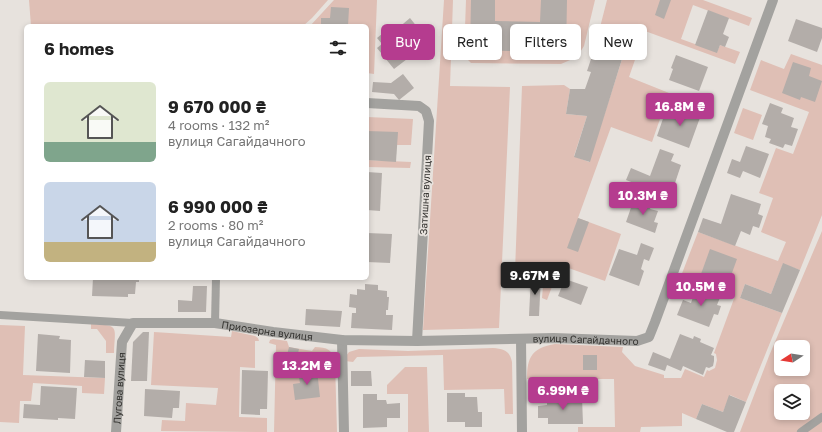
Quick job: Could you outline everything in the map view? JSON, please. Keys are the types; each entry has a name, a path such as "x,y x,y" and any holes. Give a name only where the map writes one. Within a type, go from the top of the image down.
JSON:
{"street":[{"name":"вулиця Сагайдачного","path":"522,432 521,339 554,338 637,341 649,337 773,0"},
{"name":"Затишна вулиця","path":"369,103 419,106 426,111 429,122 417,341"},
{"name":"Приозерна вулиця","path":"133,323 215,323 273,332 342,340 417,341 521,339"},
{"name":"Лугова вулиця","path":"116,432 122,342 133,323"},
{"path":"342,340 344,432"}],"lane":[{"path":"215,323 216,280"},
{"path":"0,314 133,323"},
{"path":"801,432 822,417"}],"shaded area":[{"path":"29,0 328,0 305,24 31,24"},
{"path":"334,0 377,0 374,74 369,73 369,24 312,24"},
{"path":"444,0 453,0 452,24 443,24 443,60 451,60 450,86 510,87 499,328 423,330"},
{"path":"466,0 595,0 584,46 581,51 581,24 510,24 510,60 570,60 561,64 471,63 468,60 502,60 502,24 465,24"},
{"path":"607,0 703,0 752,18 749,26 693,5 681,39 717,52 720,45 740,52 735,64 647,32 647,24 601,24"},
{"path":"791,54 822,65 822,215 800,270 783,264 771,294 745,284 740,298 782,313 746,402 730,395 723,412 702,404 696,419 682,413 682,426 641,427 640,432 578,432 578,427 615,427 614,379 527,379 528,365 532,355 536,351 555,344 623,347 622,352 635,366 664,375 664,378 681,378 685,369 704,377 707,370 709,371 715,368 717,360 716,354 714,353 735,296 681,276 698,232 778,261 786,242 761,232 773,198 759,193 776,148 793,154 809,112 750,90 761,60 784,69"},
{"path":"622,60 635,60 629,77 669,93 652,142 611,127 578,218 621,234 605,281 560,265 547,300 542,298 544,274 515,271 522,86 564,85 570,89 566,114 587,116 574,156 589,162"},
{"path":"743,108 762,115 753,140 734,133"},
{"path":"369,117 413,119 411,145 397,145 369,132"},
{"path":"369,160 411,162 410,168 369,167"},
{"path":"822,231 822,432 740,432 774,344 774,376 810,376 810,340 776,340"},
{"path":"91,324 107,325 114,329 114,353 106,353 106,341 97,329 91,329"},
{"path":"0,325 25,326 23,375 105,378 104,394 82,393 82,386 33,383 31,401 20,401 19,423 0,422"},
{"path":"232,331 258,338 259,341 255,341 255,368 240,367 239,417 267,418 267,432 161,431 162,420 185,421 186,403 216,405 218,388 151,385 154,332 231,337"},
{"path":"270,340 287,341 289,347 312,351 315,347 319,347 331,352 335,362 337,432 274,432 276,345 269,343"},
{"path":"493,348 506,351 511,358 513,414 505,414 504,389 444,390 443,355 357,357 353,362 345,361 349,352 359,349 408,351"},
{"path":"405,367 427,367 429,432 408,432 408,394 387,394 387,385"}],"building":[{"path":"471,0 495,0 495,21 540,22 541,0 567,0 567,24 510,24 510,51 502,51 502,24 471,24"},
{"path":"660,0 671,0 664,19 655,15"},
{"path":"331,7 349,8 348,24 321,24 321,18 330,18"},
{"path":"708,10 729,18 723,34 729,37 725,47 720,45 717,53 695,45"},
{"path":"410,18 415,24 403,24"},
{"path":"796,19 822,28 822,38 817,52 788,41"},
{"path":"381,35 381,43 377,38"},
{"path":"381,45 381,53 377,48"},
{"path":"676,55 708,67 699,91 669,80 673,69 671,68"},
{"path":"387,60 406,60 394,69"},
{"path":"591,60 622,60 590,162 574,157 587,116 566,114 570,89 585,89 591,72 587,71"},
{"path":"793,62 811,68 809,76 822,81 815,102 801,97 800,100 782,93"},
{"path":"403,74 414,88 399,100 394,94 372,92 373,82 391,83"},
{"path":"770,103 783,108 781,113 794,118 791,127 798,129 792,146 785,144 783,148 769,143 771,139 765,137 768,126 762,124"},
{"path":"687,107 702,112 689,148 657,136 666,110 684,116"},
{"path":"369,131 398,132 396,162 369,160"},
{"path":"746,146 769,154 760,178 743,171 740,178 727,173 732,159 740,162"},
{"path":"660,149 674,154 671,161 681,165 673,189 662,185 660,193 626,180 631,168 650,176"},
{"path":"369,172 382,173 380,211 369,210"},
{"path":"731,194 761,204 758,214 763,216 759,228 753,226 750,235 741,231 735,246 698,232 703,218 721,224"},
{"path":"641,200 652,204 650,209 658,211 654,222 658,223 655,233 626,222 633,202 639,204"},
{"path":"578,218 589,222 578,252 567,248"},
{"path":"369,233 392,234 390,263 369,262"},
{"path":"641,243 654,248 649,261 644,259 641,269 644,271 639,286 609,275 619,249 637,255"},
{"path":"710,249 737,259 728,284 701,274"},
{"path":"783,263 800,270 782,313 740,298 745,284 771,294"},
{"path":"531,275 541,276 539,316 529,316"},
{"path":"565,279 588,287 581,305 558,296"},
{"path":"93,280 139,280 139,282 136,282 135,294 128,294 128,297 92,296"},
{"path":"365,284 378,285 378,290 387,291 387,297 389,297 386,315 393,315 392,330 351,328 352,313 356,313 356,308 349,307 350,294 357,295 357,289 365,290"},
{"path":"193,286 207,286 206,312 178,312 178,300 192,301"},
{"path":"697,286 721,295 717,305 721,306 718,315 714,314 709,327 677,315 683,300 691,303"},
{"path":"306,309 342,311 340,327 305,325"},
{"path":"143,332 149,332 147,381 131,381 133,342"},
{"path":"38,334 60,336 59,339 71,340 70,373 36,371"},
{"path":"680,334 693,339 694,336 701,339 700,342 714,348 711,355 714,356 713,366 709,368 706,367 703,375 683,366 681,371 667,365 665,371 648,365 653,352 670,359"},
{"path":"289,347 299,349 295,366 285,363"},
{"path":"583,355 597,355 597,370 583,370"},
{"path":"85,360 105,361 105,378 84,377"},
{"path":"242,370 268,371 267,409 260,409 260,415 241,414"},
{"path":"317,370 320,397 295,400 293,384 300,383 298,372"},
{"path":"351,371 371,371 372,386 351,386"},
{"path":"41,386 77,388 75,419 58,418 58,420 23,418 24,404 40,405"},
{"path":"145,389 180,391 179,408 173,408 172,418 144,416"},
{"path":"447,393 465,393 465,397 477,397 478,412 482,412 482,427 465,427 465,422 447,422"},
{"path":"363,394 377,394 377,400 386,400 387,404 400,403 400,418 387,418 387,427 363,428"},
{"path":"729,395 746,402 734,432 727,432 696,419 702,404 723,412"},
{"path":"582,397 583,424 548,424 548,418 538,418 538,406 547,405 547,398"}]}
